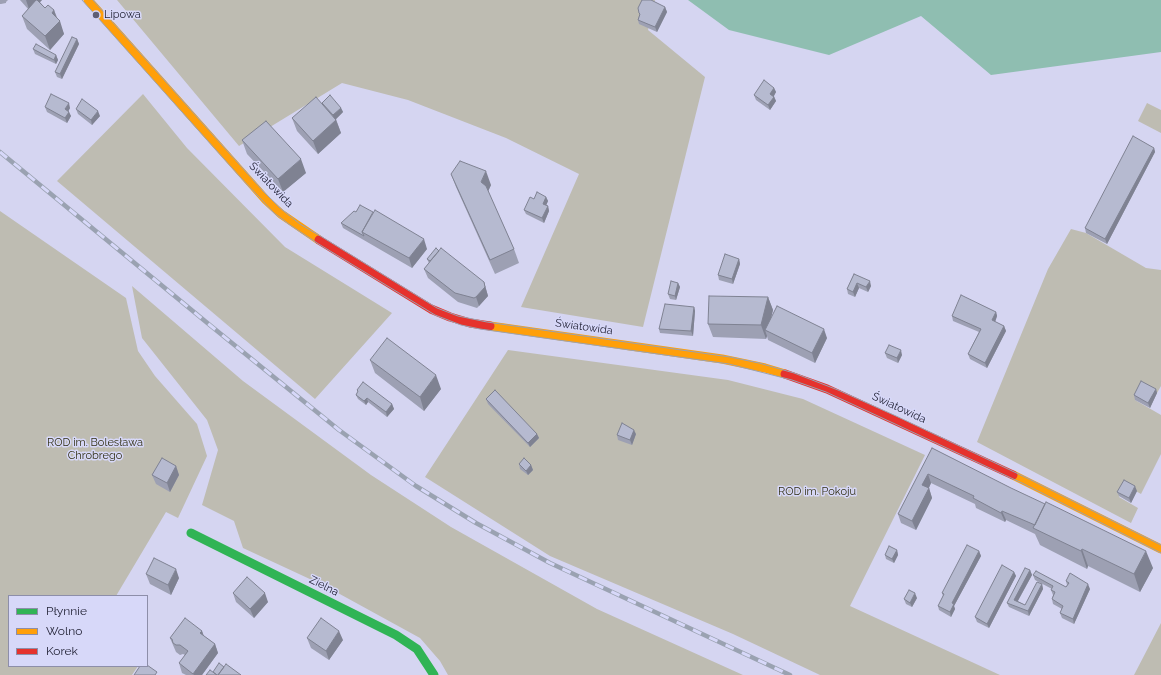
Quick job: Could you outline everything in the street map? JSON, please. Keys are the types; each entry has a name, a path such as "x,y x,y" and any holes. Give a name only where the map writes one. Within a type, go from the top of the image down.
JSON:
{"street":[{"name":"Światowida","path":"88,0 266,200 281,214 319,240 431,309 470,323 729,360 765,368 793,377 827,389 1026,481 1161,549"},
{"name":"Zielna","path":"191,533 396,635 417,649 434,675"}],"green space":[{"path":"117,0 655,0 648,30 705,77 643,327 521,307 579,174 506,138 408,100 342,83 239,146"},
{"path":"143,94 187,148 285,247 392,313 315,399 57,181"},
{"path":"1147,103 1161,110 1161,133 1138,121"},
{"name":"ROD im. Bolesława Chrobrego","path":"0,211 126,298 138,351 155,376 197,424 207,456 178,518 166,512 117,595 8,595 8,667 137,667 132,675 0,675"},
{"path":"1071,229 1086,233 1146,268 1161,270 1161,386 1157,393 1135,400 1161,415 1161,454 1141,494 1125,485 1119,497 1138,508 1131,523 977,442 1048,269"},
{"path":"132,286 243,381 371,475 451,527 597,609 743,675 448,675 440,661 420,638 327,587 243,548 234,521 202,505 218,450 207,420 142,338"},
{"name":"ROD im. Pokoju","path":"508,350 728,380 803,399 925,455 850,606 1000,675 820,675 733,634 550,556 425,477"},
{"path":"1161,623 1161,675 1134,675"}],"shaded area":[{"path":"688,0 1161,0 1161,52 991,75 921,16 829,55 729,30"}],"building":[{"path":"36,0 45,8 48,5 54,10 52,13 60,21 45,36 22,16"},
{"path":"642,0 651,0 665,7 655,27 638,20 640,14 638,8"},
{"path":"72,37 77,39 60,74 55,72"},
{"path":"36,44 56,55 54,60 33,49"},
{"path":"764,80 774,88 770,94 774,97 768,105 754,95"},
{"path":"51,94 69,103 65,109 69,112 65,118 45,107"},
{"path":"330,95 341,108 333,115 322,103"},
{"path":"316,97 336,120 313,141 292,118"},
{"path":"82,99 98,111 91,120 76,109"},
{"path":"266,121 301,159 278,179 242,140"},
{"path":"1133,136 1154,148 1105,239 1085,228"},
{"path":"460,161 486,171 481,182 486,186 514,249 490,260 451,174"},
{"path":"537,192 546,197 543,204 548,206 542,218 524,210 530,197 534,199"},
{"path":"360,205 373,212 362,232 364,236 341,223 354,211 356,212"},
{"path":"375,210 424,239 409,258 362,232"},
{"path":"436,248 439,251 430,261 427,259"},
{"path":"441,248 484,282 485,287 476,297 474,298 455,293 424,269"},
{"path":"725,254 739,259 732,279 718,275"},
{"path":"854,274 870,281 866,287 857,283 853,292 847,289"},
{"path":"671,281 678,283 675,296 668,294"},
{"path":"961,295 996,312 992,320 1004,326 985,363 968,354 981,329 952,316"},
{"path":"709,296 768,297 761,325 708,324"},
{"path":"665,304 694,307 691,331 659,329"},
{"path":"777,306 824,329 812,353 765,330"},
{"path":"387,338 436,375 420,397 370,360"},
{"path":"889,345 901,350 897,358 885,353"},
{"path":"1141,381 1156,389 1148,403 1134,395"},
{"path":"363,382 392,404 386,412 367,398 364,401 356,395 357,390"},
{"path":"495,390 537,434 528,443 486,399"},
{"path":"622,423 634,430 630,440 617,435"},
{"path":"932,448 1045,504 1035,525 1002,511 1001,513 973,498 974,496 928,474 922,485 929,488 912,521 898,514"},
{"path":"162,458 176,466 167,483 152,475"},
{"path":"524,458 531,465 526,471 519,464"},
{"path":"1124,480 1135,486 1129,498 1117,492"},
{"path":"1046,502 1146,551 1134,574 1033,528"},
{"path":"967,545 979,551 952,603 954,604 950,612 938,606 944,594 942,593"},
{"path":"889,546 897,550 892,559 885,555"},
{"path":"154,558 176,569 168,585 146,574"},
{"path":"1002,565 1014,572 987,624 975,617"},
{"path":"1025,568 1030,570 1014,600 1025,605 1037,582 1042,584 1028,611 1007,603"},
{"path":"1036,571 1066,587 1069,583 1066,581 1070,573 1088,584 1073,619 1060,613 1063,606 1052,599 1055,592 1051,590 1053,586 1033,575"},
{"path":"247,577 265,593 250,609 233,593"},
{"path":"909,590 915,593 910,603 904,599"},
{"path":"185,618 202,631 200,633 215,644 193,674 179,663 188,651 180,645 173,643 172,639 170,638"},
{"path":"321,618 339,631 326,651 307,638"},
{"path":"219,663 224,667 217,675 213,672"},
{"path":"226,664 241,675 218,675"},
{"path":"148,666 157,672 155,675 134,675 139,667 148,667"},
{"path":"210,670 217,675 206,675"}],"tram line":[{"path":"82,0 274,213 317,243 435,315 461,325 480,329 729,364 792,380 826,392 1024,484 1161,553"},
{"path":"93,0 263,191 280,208 300,224 437,308 458,316 487,322 730,357 759,363 794,373 838,390 896,416 1027,478 1161,545"}],"railway":[{"path":"0,152 339,430 416,486 476,523 550,563 790,675"}],"traffic: fast":[{"path":"191,533 396,635 417,649 434,675"}],"traffic: slow":[{"path":"88,0 266,200 281,214 319,240"},
{"path":"490,326 722,359 765,368 785,374"},
{"path":"1013,475 1161,549"}],"traffic: jam":[{"path":"319,240 431,309 470,323 490,326"},
{"path":"785,374 827,389 1013,475"}],"place":[{"name":"Lipowa","path":"96,15"}]}
